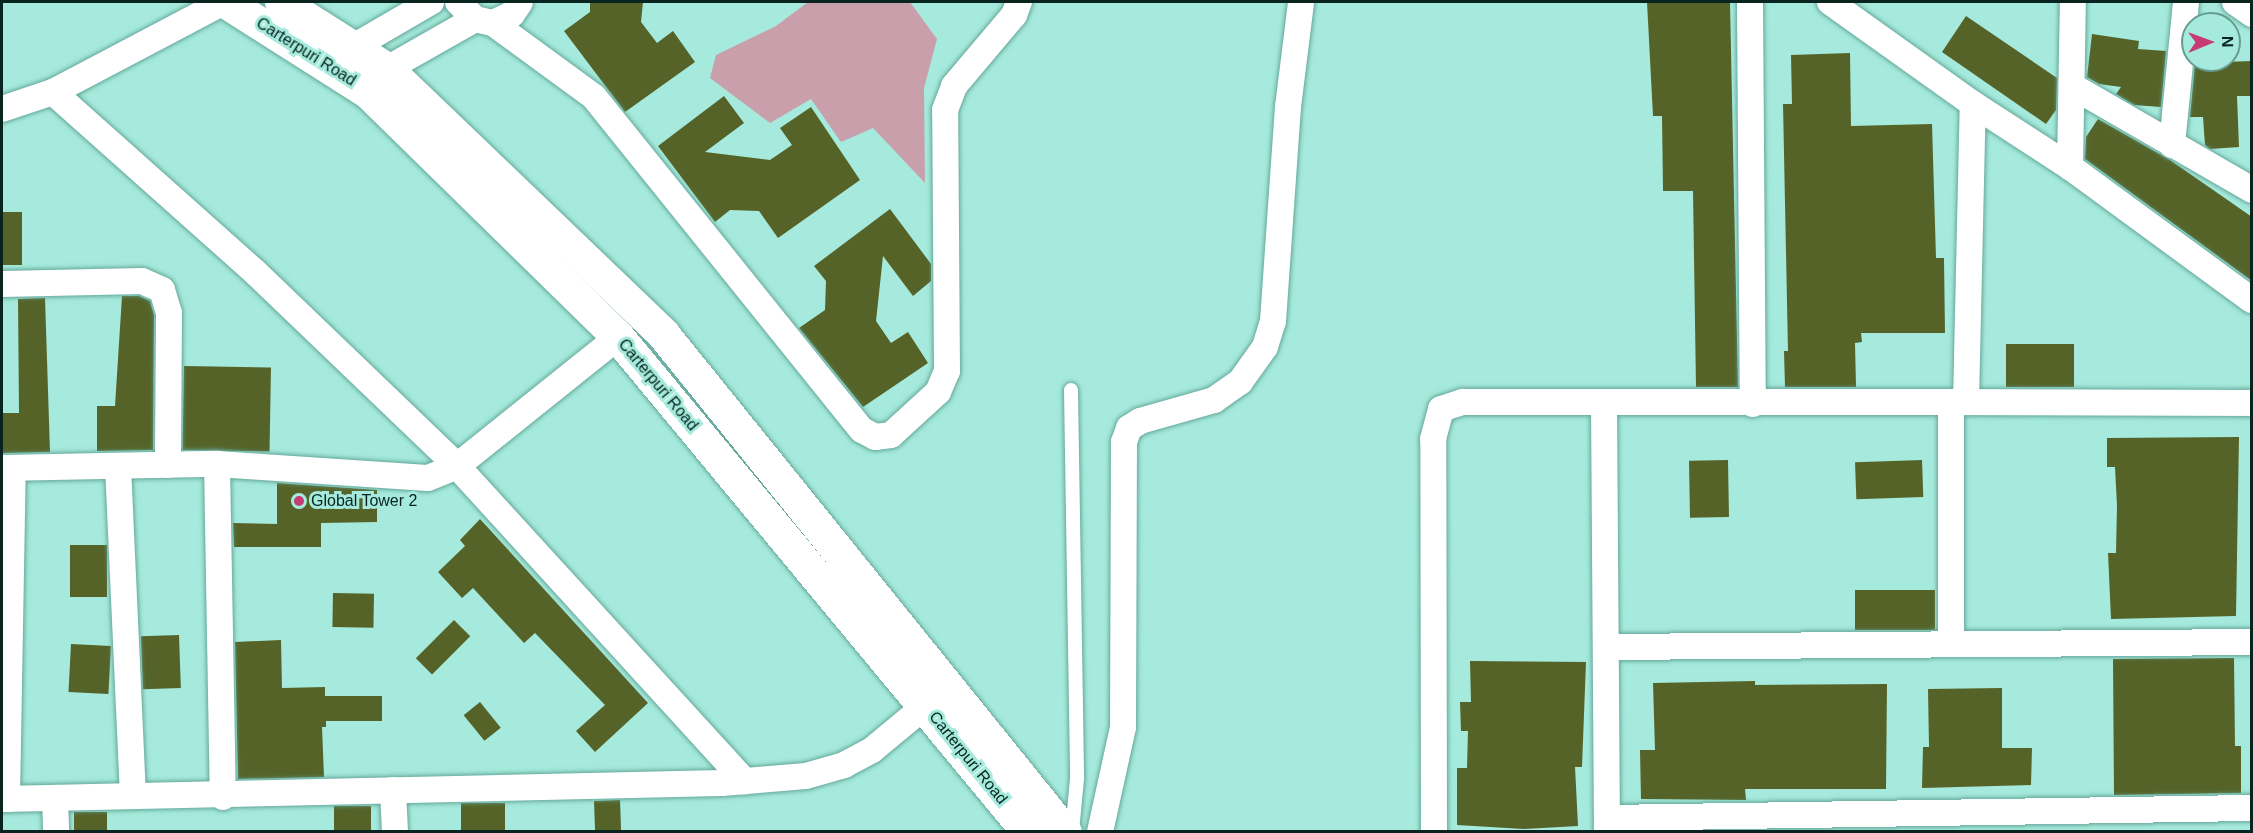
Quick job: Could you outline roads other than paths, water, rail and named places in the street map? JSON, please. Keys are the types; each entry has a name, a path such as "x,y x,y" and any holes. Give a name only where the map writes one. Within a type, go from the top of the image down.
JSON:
{"main road":[{"name":"Carterpuri Road","path":"225,2 347,59"},
{"name":"Carterpuri Road","path":"281,2 347,59 378,80 663,334 1065,831"},
{"name":"Carterpuri Road","path":"378,80 618,337 1028,831"}],"street":[{"path":"2,109 53,92 225,2"},
{"path":"347,59 431,2"},
{"path":"378,80 475,14 512,14 520,2"},
{"path":"475,14 594,98 862,430 875,437 891,435 938,392 947,371 945,110 954,86 1014,15 1019,2"},
{"path":"1100,831 1123,727 1124,442 1129,428 1140,421 1214,400 1240,382 1265,347 1273,321 1288,107 1301,2"},
{"path":"1750,2 1753,404"},
{"path":"1830,2 1973,104 2070,166 2252,300"},
{"path":"2070,166 2073,2"},
{"path":"2172,145 2186,2"},
{"path":"2235,2 2252,14"},
{"path":"2072,86 2252,190"},
{"path":"53,92 256,273 458,466 745,781"},
{"path":"1951,644 1958,402 1973,104"},
{"path":"2,284 142,281 162,290 169,313 168,465"},
{"path":"618,337 458,466 428,478 217,464 7,468 4,799 133,795 223,797 745,781 806,776 844,765 872,750 925,706"},
{"path":"1434,831 1433,439 1441,409 1463,402 2252,403"},
{"path":"1604,403 1607,825 1772,824 2252,808"},
{"path":"217,464 223,797"},
{"path":"118,466 133,795"},
{"path":"1606,647 2252,642"},
{"path":"393,790 395,831"},
{"path":"55,798 56,831"}],"lane":[{"path":"1071,390 1077,779 1072,831"}],"place":[{"name":"Global Tower 2","path":"299,501"}]}
